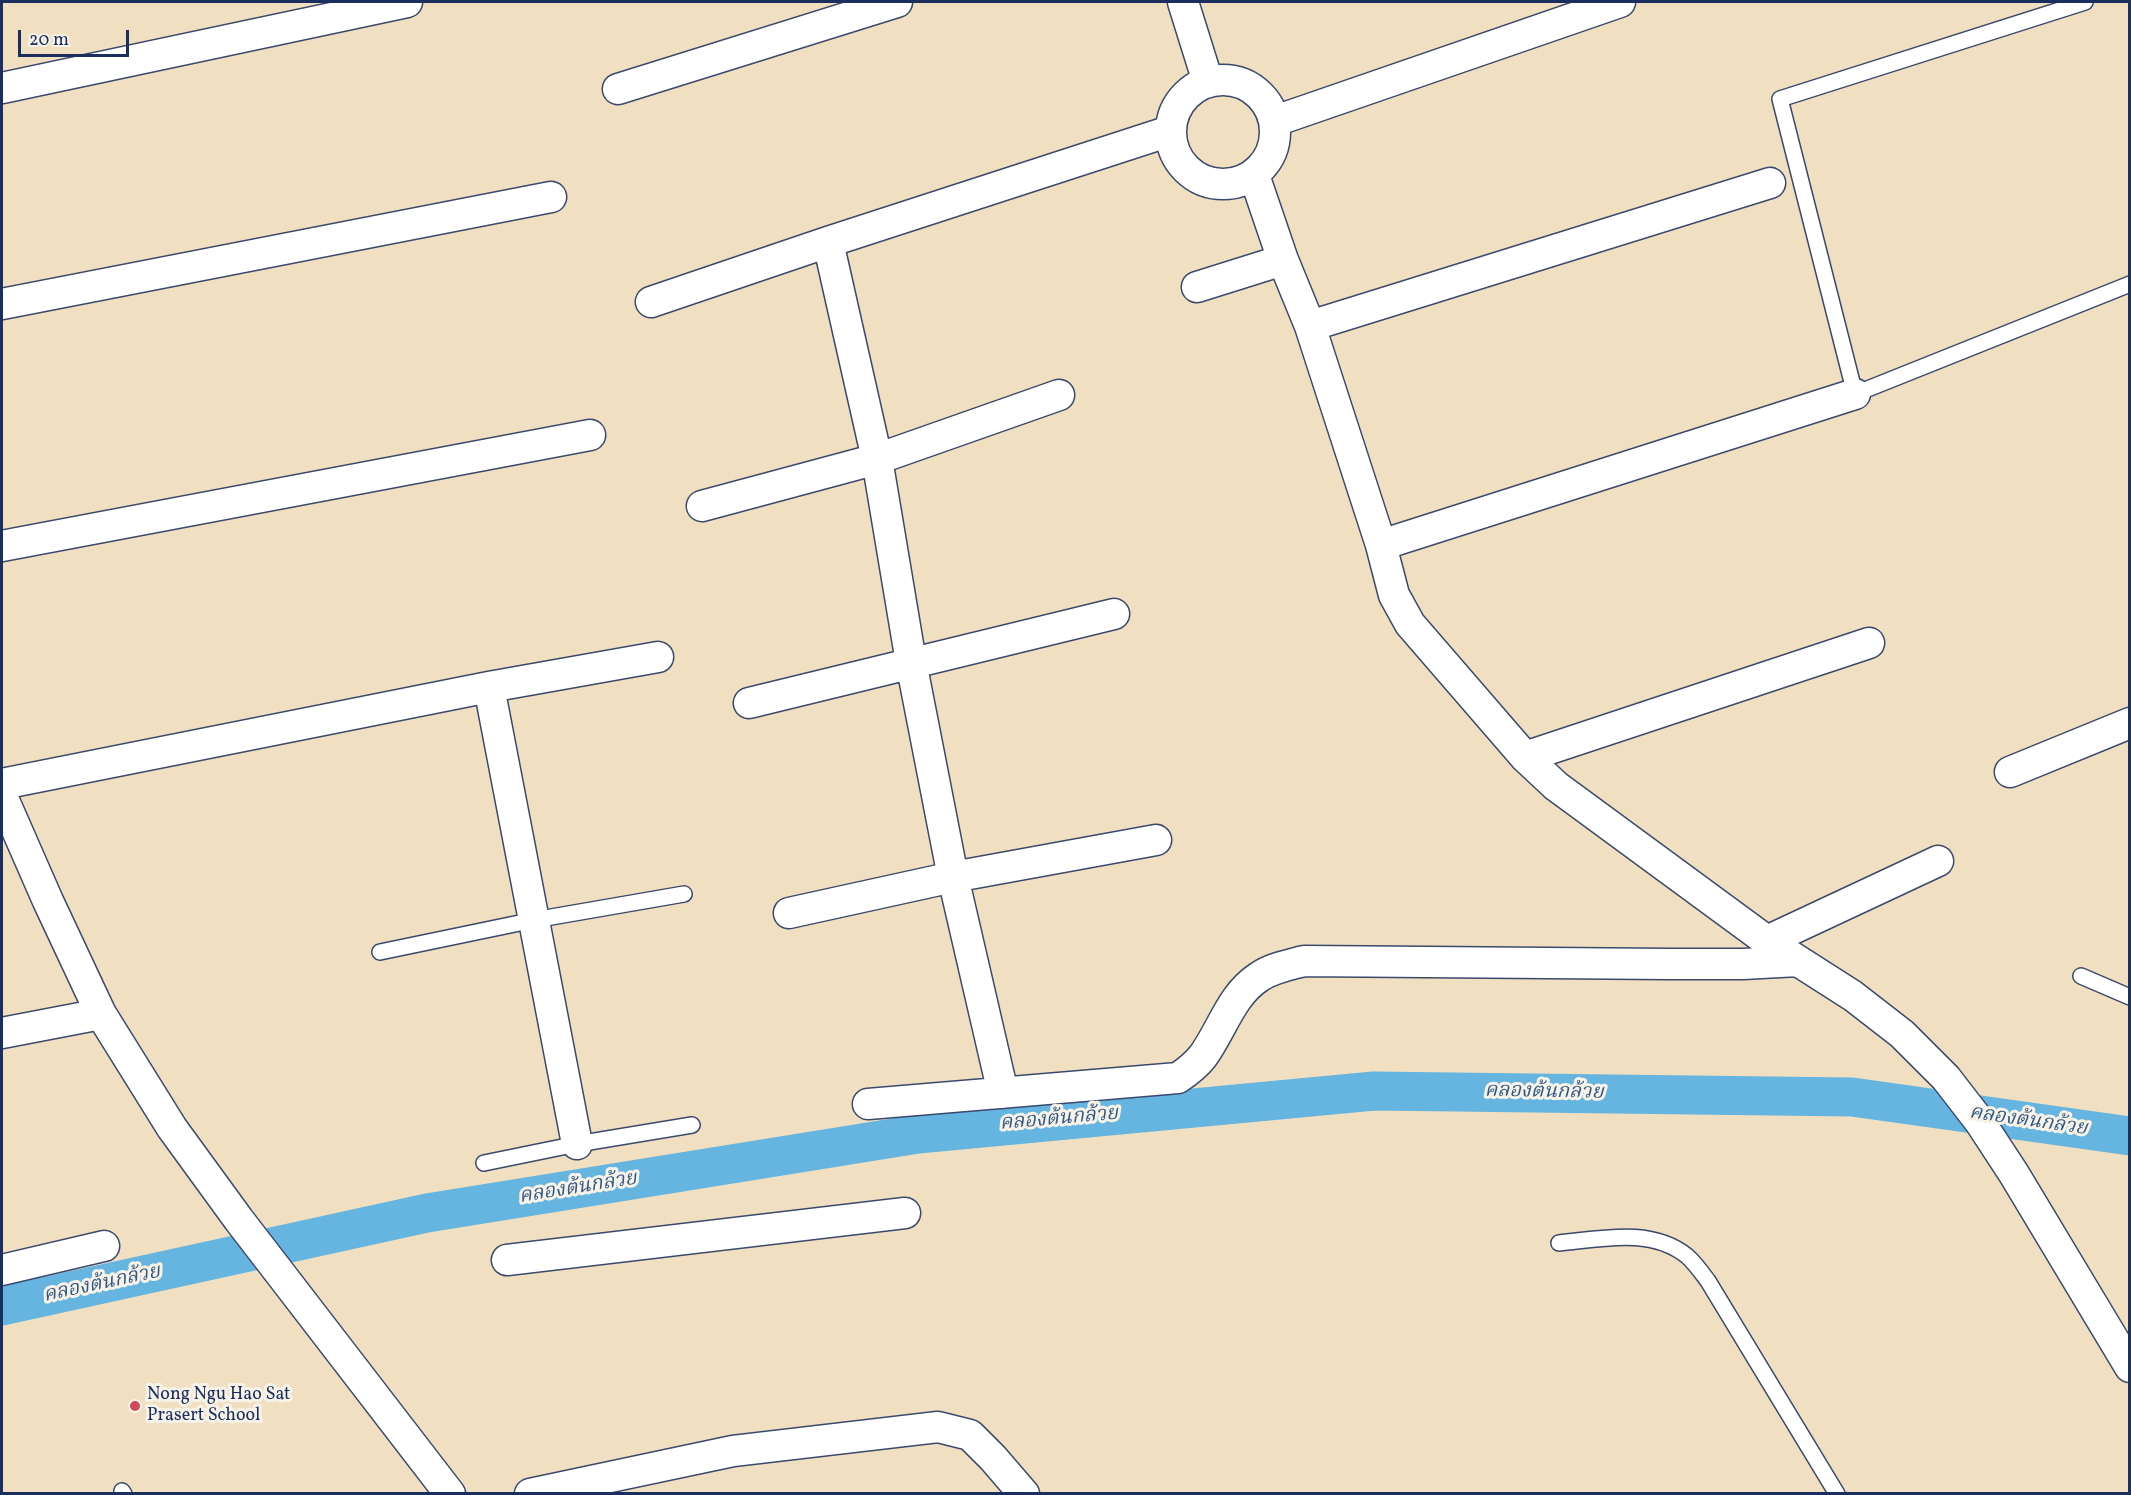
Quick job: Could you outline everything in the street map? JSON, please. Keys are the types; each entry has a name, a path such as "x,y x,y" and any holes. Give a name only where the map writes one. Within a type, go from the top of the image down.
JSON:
{"street":[{"path":"2,88 407,2"},
{"path":"618,89 897,2"},
{"path":"1183,2 1208,82"},
{"path":"1275,121 1620,2"},
{"path":"1230,80 1250,87 1266,101 1275,121 1273,150 1254,175 1227,184 1198,179 1177,159 1170,131 1176,110 1189,92 1208,82 1230,80"},
{"path":"651,302 1170,131"},
{"path":"1254,175 1283,260 1310,326 1381,545 1394,595 1410,624 1525,757 1556,786 1767,940 1853,996 1902,1034 1946,1078 1980,1122 2014,1174 2130,1366"},
{"path":"1310,326 1770,183"},
{"path":"2,304 551,197"},
{"path":"828,242 877,459 911,663 953,877 1003,1093"},
{"path":"1197,287 1283,260"},
{"path":"1381,545 1855,394"},
{"path":"702,506 877,459 1059,395"},
{"path":"2,546 590,435"},
{"path":"749,703 1114,614"},
{"path":"1525,757 1869,643"},
{"path":"2,783 489,687 658,657"},
{"path":"489,687 577,1144"},
{"path":"2010,772 2130,723"},
{"path":"2,796 101,1014 178,1137 450,1494"},
{"path":"789,913 953,877 1156,840"},
{"path":"1767,940 1938,861"},
{"path":"868,1104 1178,1078 1190,1070 1202,1057 1240,994 1260,976 1304,961 1743,964 1798,961"},
{"path":"2,1033 101,1014"},
{"path":"507,1260 904,1213"},
{"path":"2,1270 104,1246"},
{"path":"530,1494 733,1451 938,1427 970,1435 1024,1494"}],"lane":[{"path":"2085,2 1780,99 1855,394 2130,284"},
{"path":"380,952 534,920 684,894"},
{"path":"2081,976 2130,997"},
{"path":"484,1162 692,1125"},
{"path":"1559,1242 1633,1237 1663,1242 1687,1256 1708,1281 1837,1494"}],"waterway":[{"name":"คลองต้นกล้วย","path":"2,1306 427,1213 918,1134 1374,1091 1852,1097 2130,1136"}],"place":[{"name":"Nong Ngu Hao Sat Prasert School","path":"135,1406"}]}
